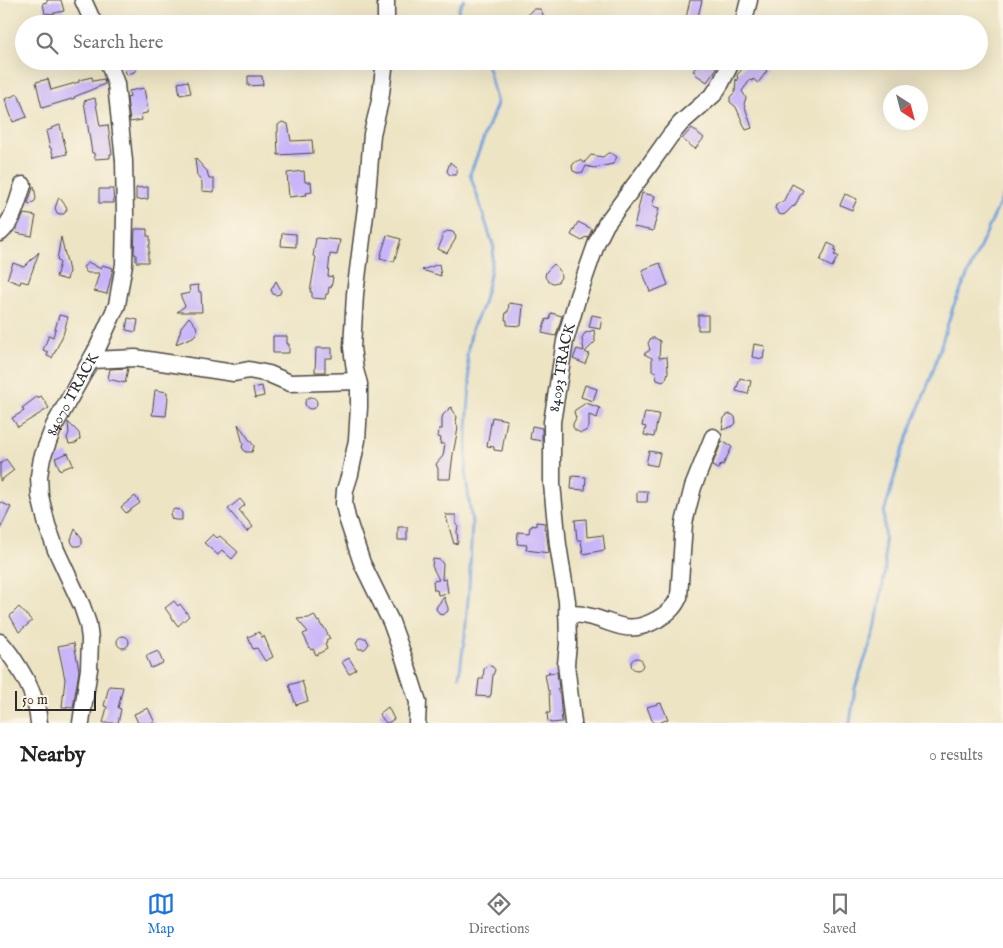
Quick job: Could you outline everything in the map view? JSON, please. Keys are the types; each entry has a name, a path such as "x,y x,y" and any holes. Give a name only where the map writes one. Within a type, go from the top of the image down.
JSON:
{"street":[{"path":"83,0 90,15"},
{"path":"386,0 386,15"},
{"path":"745,15 749,0"},
{"name":"84070 TRACK","path":"81,723 89,669 90,639 88,624 47,525 40,496 39,476 42,458 54,426 98,349 116,305 124,264 124,161 116,84 111,70"},
{"path":"384,70 380,102 372,134 366,207 354,302 352,348 360,393 357,440 345,490 344,504 362,563 391,622 404,658 418,702 417,723"},
{"name":"84093 TRACK","path":"573,723 566,664 568,644 567,614 552,484 552,422 565,340 597,242 606,224 670,136 681,123 714,94 728,70"},
{"path":"0,233 13,216 23,185"},
{"path":"92,360 135,358 234,373 249,370 269,374 290,383 358,382"},
{"path":"567,614 587,616 622,627 632,628 653,622 667,614 675,606 679,597 684,523 693,488 713,437"},
{"path":"0,642 8,651 30,689 39,723"}],"building":[{"path":"47,0 61,0 64,11 45,14 43,3 47,2"},
{"path":"690,0 702,0 698,15 687,15"},
{"path":"533,9 540,9 543,15 528,15"},
{"path":"125,70 136,70 136,71 127,75"},
{"path":"694,70 716,70 707,82"},
{"path":"741,70 767,71 758,83 753,79 752,81 750,80 742,91 746,98 744,104 752,128 746,130 736,107 730,102 730,97 735,92 736,79 738,80 737,75"},
{"path":"248,76 262,76 263,85 248,86"},
{"path":"92,77 93,81 104,79 105,84 75,98 42,108 36,82 48,79 51,90"},
{"path":"188,81 191,93 180,95 178,83"},
{"path":"144,88 148,111 141,114 142,120 130,122 127,98 130,97 129,91"},
{"path":"18,94 27,117 13,122 5,99"},
{"path":"95,98 100,126 108,125 112,154 110,154 110,158 95,159 94,153 92,153 84,101"},
{"path":"282,122 288,124 291,141 312,140 313,153 278,155 277,132 278,125"},
{"path":"60,125 67,154 54,158 46,131"},
{"path":"692,128 704,138 695,149 682,139"},
{"path":"608,153 617,157 613,164 594,168 586,166 583,172 578,173 573,171 572,166 575,162 580,160 584,163 591,155 603,157"},
{"path":"195,158 207,171 209,179 214,179 214,192 202,191 202,182 197,176"},
{"path":"450,162 457,168 457,174 455,175 450,175 447,171"},
{"path":"304,171 305,182 311,182 312,192 306,193 307,195 289,197 287,173"},
{"path":"792,184 803,190 794,207 785,214 779,214 775,208 776,205 783,202"},
{"path":"34,186 36,198 29,205 28,203"},
{"path":"148,187 148,199 136,200 136,188"},
{"path":"99,189 113,189 114,203 99,203"},
{"path":"642,193 655,196 652,206 659,208 653,231 634,227"},
{"path":"845,194 857,199 852,210 840,205"},
{"path":"59,197 67,209 64,214 57,213 55,208"},
{"path":"24,214 36,216 32,236 16,233"},
{"path":"578,222 592,229 588,238 585,237 582,241 571,235"},
{"path":"135,229 147,229 147,236 150,236 148,262 136,262 136,254 134,254"},
{"path":"447,231 453,232 456,237 447,253 438,249 442,235"},
{"path":"282,233 296,234 296,247 281,246"},
{"path":"387,235 401,239 394,262 380,258"},
{"path":"61,237 69,271 67,280 56,277 60,263 57,260"},
{"path":"316,238 340,240 337,255 330,254 328,276 333,277 331,288 329,287 325,299 312,298 312,292 310,292 316,257 313,256"},
{"path":"828,243 836,247 834,255 838,256 832,267 820,261"},
{"path":"39,252 28,283 21,281 20,284 7,279 13,263 24,267"},
{"path":"88,263 101,269 102,265 113,268 107,294 94,291 99,273 86,272 83,267"},
{"path":"660,263 668,285 650,292 642,270"},
{"path":"439,264 441,276 422,270"},
{"path":"554,264 560,271 561,277 558,282 553,283 545,277 546,272"},
{"path":"276,281 281,290 280,294 276,295 271,290"},
{"path":"198,285 199,292 201,292 202,312 177,312 185,306 180,295 190,293 189,286"},
{"path":"509,303 523,305 521,326 507,325 507,320 505,320"},
{"path":"551,313 562,316 556,336 542,333 546,319 549,320"},
{"path":"59,315 68,317 63,335 52,358 47,356 48,352 43,350 49,335 53,337"},
{"path":"592,315 602,317 600,329 589,327"},
{"path":"698,315 708,315 708,330 698,330"},
{"path":"189,317 196,326 196,334 176,344 181,327"},
{"path":"128,318 138,320 136,332 126,330"},
{"path":"594,330 595,342 585,352 589,354 585,364 573,359 577,349 584,351 582,339 585,333"},
{"path":"273,336 287,336 289,353 273,353"},
{"path":"651,338 660,341 659,358 667,357 668,372 663,382 657,380 655,371 652,371 652,358 644,354 650,350 648,343"},
{"path":"754,344 765,346 763,359 752,357"},
{"path":"316,348 332,348 332,358 325,358 325,372 315,372"},
{"path":"128,368 125,383 108,379 110,369"},
{"path":"740,378 751,381 748,394 736,391"},
{"path":"585,385 597,389 593,401 581,397"},
{"path":"262,386 264,396 255,398 253,388"},
{"path":"155,390 167,392 166,416 152,415"},
{"path":"38,396 38,398 41,396 49,408 18,427 12,418 24,411 22,408"},
{"path":"309,397 313,397 317,403 313,409 309,409 305,405 305,401"},
{"path":"586,403 600,408 597,418 589,415 589,427 581,433 573,427 576,418 574,412"},
{"path":"451,407 457,417 458,428 450,479 438,479 436,464 443,456 445,444 440,444 441,438 438,437 439,429 442,429 443,415"},
{"path":"645,412 659,414 654,437 644,435 646,427 642,426"},
{"path":"730,414 735,417 736,423 722,430 724,418"},
{"path":"492,417 507,420 502,451 494,450 494,447 487,446"},
{"path":"68,422 79,433 80,439 76,443 69,444 67,438 69,433"},
{"path":"238,424 254,446 252,452 245,452 242,447"},
{"path":"532,426 542,428 542,441 530,439"},
{"path":"722,441 732,447 723,465 721,464 718,469 712,466"},
{"path":"649,451 660,453 657,466 646,464"},
{"path":"68,453 73,465 60,470 55,458"},
{"path":"6,459 14,470 0,481 0,464"},
{"path":"572,476 586,477 585,490 571,489"},
{"path":"637,491 648,491 647,502 637,502"},
{"path":"135,496 140,503 126,513 121,507"},
{"path":"240,499 245,505 239,510 253,527 247,532 228,509"},
{"path":"0,502 11,507 0,529"},
{"path":"174,509 180,510 182,520 172,519 170,514"},
{"path":"445,513 447,515 456,515 458,543 454,544"},
{"path":"586,519 587,537 603,535 605,550 583,554 581,540 577,540 575,520"},
{"path":"536,522 545,523 544,529 546,529 549,553 526,550 527,545 517,544 518,532 529,533 530,527 532,525 536,526"},
{"path":"398,527 407,527 407,540 398,540"},
{"path":"75,529 82,538 82,544 79,546 74,546 71,540"},
{"path":"213,534 217,538 220,536 238,552 232,559 222,550 218,555 204,543"},
{"path":"433,559 440,560 443,564 442,580 446,579 448,593 438,595 437,590 434,590 433,581 439,580 432,566"},
{"path":"444,597 448,611 443,615 436,609"},
{"path":"174,601 178,606 180,604 189,616 178,626 165,608"},
{"path":"19,607 32,621 19,632 10,616"},
{"path":"314,615 322,627 324,627 330,639 325,644 327,649 316,655 313,649 311,650 303,634 308,632 297,619 309,618"},
{"path":"259,632 261,637 264,636 273,657 265,661 257,648 253,649 248,637"},
{"path":"121,636 125,636 129,642 125,648 121,648 117,644 117,640"},
{"path":"359,638 366,638 369,644 365,649 359,649 356,643"},
{"path":"74,643 79,670 73,708 62,707 65,679 58,646"},
{"path":"158,651 163,663 151,668 146,656"},
{"path":"349,658 356,669 349,674 342,662"},
{"path":"635,658 639,658 643,664 639,670 635,670 631,666 631,662"},
{"path":"488,665 495,670 491,695 490,697 477,696 479,679 483,679 484,669"},
{"path":"549,671 550,673 557,672 559,689 557,689 560,695 562,722 548,722 547,713 550,713 549,690 545,674 549,673"},
{"path":"302,681 308,701 296,705 289,685"},
{"path":"109,686 123,687 118,708 121,709 118,723 103,723 107,707 104,706"},
{"path":"661,703 668,719 659,723 653,723 647,707"},
{"path":"388,707 394,719 386,723 379,714"},
{"path":"148,708 155,723 138,723 134,714"}],"waterway":[{"path":"459,15 458,11 464,0"},
{"path":"459,676 465,636 472,523 466,478 470,384 467,355 472,329 482,307 489,280 494,248 470,174 497,104 489,70"},
{"path":"850,723 855,688 875,630 885,572 884,513 901,454 932,374 953,307 1003,196"}]}
